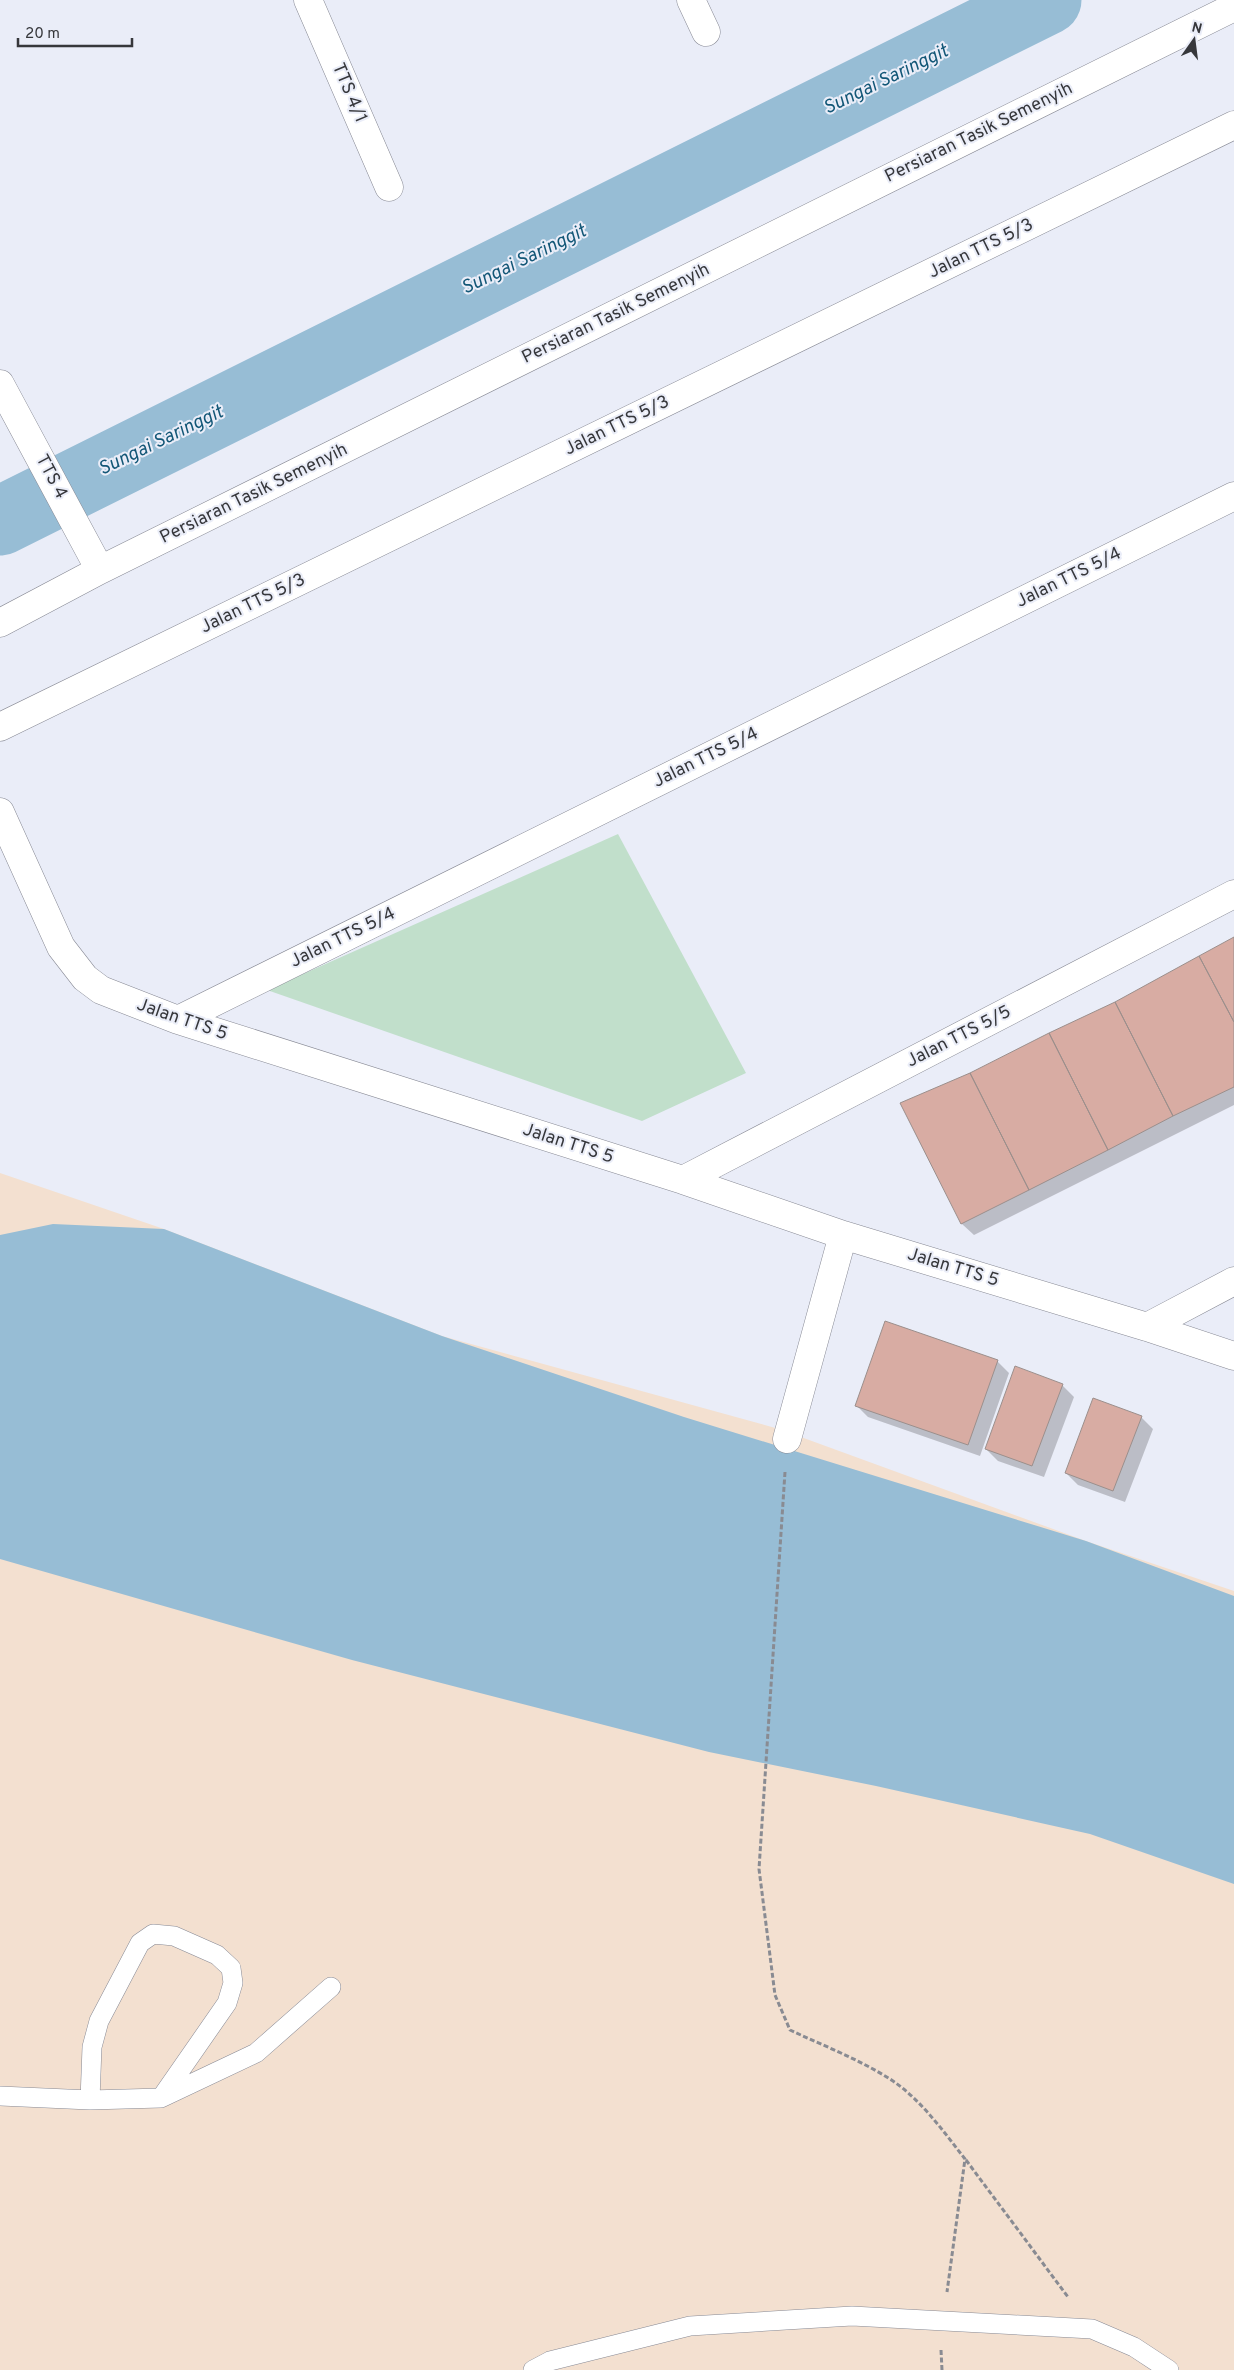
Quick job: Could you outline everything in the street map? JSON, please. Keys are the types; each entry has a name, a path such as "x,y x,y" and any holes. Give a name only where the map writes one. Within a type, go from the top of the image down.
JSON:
{"street":[{"name":"TTS 4/1","path":"308,0 389,187"},
{"path":"691,0 706,32"},
{"name":"Persiaran Tasik Semenyih","path":"0,623 100,570 1234,7"},
{"name":"Jalan TTS 5/3","path":"0,727 1234,125"},
{"name":"TTS 4","path":"0,384 100,570"},
{"name":"Jalan TTS 5/4","path":"178,1020 1234,496"},
{"name":"Jalan TTS 5","path":"0,812 61,947 85,978 101,990 178,1020 683,1180 843,1235 1147,1326 1234,1356"},
{"name":"Jalan TTS 5/5","path":"683,1180 1234,894"},
{"path":"787,1439 843,1235"},
{"path":"1147,1326 1234,1281"}],"lane":[{"path":"90,2100 92,2048 99,2021 140,1943 153,1934 174,1936 217,1955 231,1968 233,1983 227,2002 161,2098"},
{"path":"0,2096 90,2100 161,2098 256,2053 331,1987"},
{"path":"533,2370 550,2361 690,2326 852,2316 1092,2330 1134,2347 1169,2370"}],"path":[{"path":"787,1439 759,1869 775,1995 790,2030 833,2050 893,2082 934,2118 1092,2330"},
{"path":"942,2370 943,2322 965,2159"}],"shaded area":[{"path":"0,1173 164,1229 442,1336 779,1429 1086,1541 1234,1591 1234,2370 0,2370"}],"green space":[{"path":"618,834 746,1073 642,1121 267,990"}],"water":[{"path":"53,1224 164,1229 442,1336 684,1417 1086,1541 1234,1596 1234,1884 1090,1834 876,1786 709,1752 352,1660 0,1559 0,1235"}],"building":[{"path":"1234,937 1234,1022 1199,956"},
{"path":"1199,956 1234,1022 1234,1087 1173,1116 1115,1002"},
{"path":"1115,1002 1173,1116 1108,1150 1049,1033"},
{"path":"1049,1033 1108,1150 1029,1190 970,1073"},
{"path":"970,1073 1029,1190 961,1224 900,1103"},
{"path":"885,1321 998,1360 968,1445 855,1406"},
{"path":"1015,1366 1063,1384 1032,1466 985,1449"},
{"path":"1093,1398 1142,1416 1113,1491 1065,1473"}],"waterway":[{"name":"Sungai Saringgit","path":"0,521 1047,0"}]}
